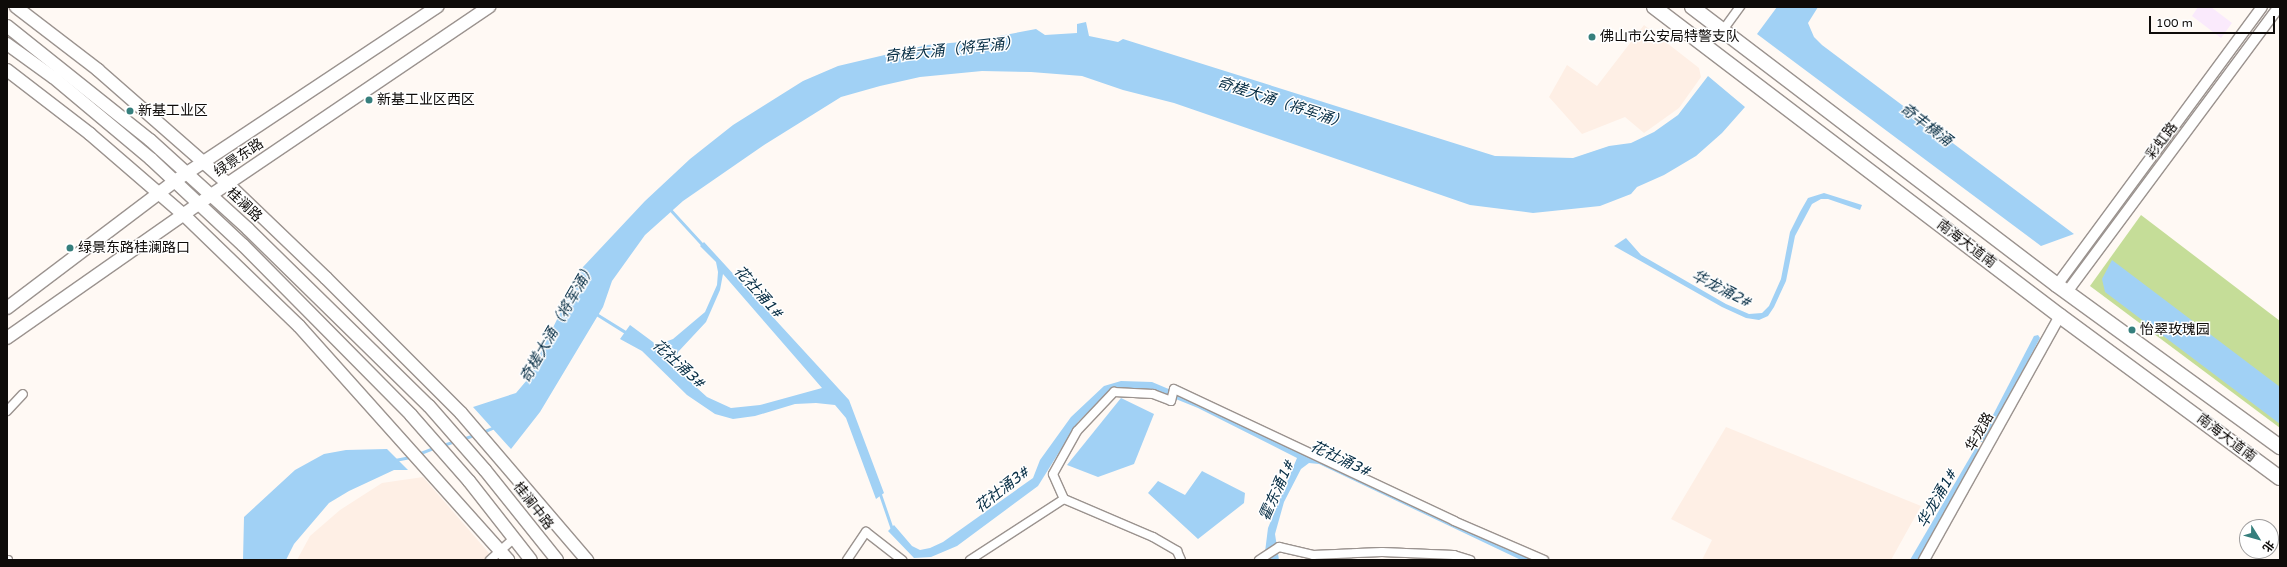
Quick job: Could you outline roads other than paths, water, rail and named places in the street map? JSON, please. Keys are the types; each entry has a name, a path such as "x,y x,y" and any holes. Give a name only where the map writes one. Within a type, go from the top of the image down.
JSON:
{"highway":[{"name":"南海大道南","path":"1654,7 2060,316 2280,478"},
{"name":"南海大道南","path":"1692,7 2062,289 2280,447"}],"main road":[{"path":"16,7 91,64 228,184 326,278 461,413 587,560"},
{"name":"绿景东路","path":"7,308 175,181 437,7"},
{"name":"绿景东路","path":"7,338 211,195 489,7"},
{"name":"桂澜路","path":"7,26 78,80 150,140 211,195 429,406 485,470"},
{"name":"桂澜路","path":"7,44 59,82 151,158 200,203 411,415 469,481 512,539"},
{"path":"78,80 91,64"},
{"path":"7,70 90,134 184,215 304,331 400,438 444,490 504,555"},
{"name":"桂澜中路","path":"485,470 557,560"},
{"path":"512,539 531,560"}],"street":[{"path":"1722,30 1740,7"},
{"name":"彩虹路","path":"2062,289 2069,271 2262,7"},
{"name":"彩虹路","path":"2062,289 2079,278 2279,7"},
{"name":"华龙路","path":"1924,560 2060,316"},
{"path":"1181,560 1177,552 1153,536 1064,499 1053,474 1077,431 1114,392 1153,394 1171,401 1173,394 1235,416 1447,518 1544,560"},
{"path":"7,411 24,394"},
{"path":"970,560 1064,499"},
{"path":"847,560 866,532 902,560"},
{"path":"490,560 504,555 512,539"},
{"path":"1260,559 1279,547 1312,557 1382,552 1454,555 1470,560"}],"water":[{"name":"奇丰横涌","path":"1777,7 1818,7 1808,23 1814,37 1822,45 2074,234 2041,246 1757,34"},
{"path":"1086,22 1089,36 1118,42 1123,39 1495,156 1573,158 1609,146 1631,143 1654,132 1678,115 1708,76 1745,107 1722,133 1696,156 1664,175 1637,187 1631,194 1600,206 1533,213 1470,205 1174,103 1123,90 1082,76 1031,72 982,71 920,77 880,86 841,97 764,145 683,201 645,235 612,281 603,307 540,412 511,449 473,407 516,393 527,380 583,267 645,201 690,159 733,125 803,81 838,66 927,45 973,41 1036,29 1045,35 1077,33 1077,24"},
{"path":"1824,193 1862,205 1860,210 1828,199 1821,199 1812,204 1795,236 1786,281 1774,307 1768,316 1759,320 1746,318 1722,307 1614,246 1626,238 1641,255 1726,304 1749,314 1762,313 1769,306 1781,279 1790,232 1800,212 1808,198"},
{"path":"704,242 849,400 884,493 876,499 846,418 835,405 816,403 795,404 755,416 733,419 715,414 687,395 642,351 620,339 630,325 657,345 673,339 705,312 717,285 718,272 716,262 700,246","holes":["723,274 822,388 760,405 731,408 707,397 674,367 678,352 706,322 720,290"]},
{"path":"2112,260 2280,387 2280,424 2105,292 2102,279"},
{"path":"2038,335 2040,338 1985,441 1981,442 1980,440 2034,336"},
{"path":"1121,381 1152,382 1240,419 1536,560 1521,560 1319,464 1309,463 1301,469 1284,502 1275,534 1279,560 1264,560 1268,528 1297,458 1198,408 1156,391 1122,389 1099,401 1078,422 1038,486 957,546 931,557 914,558 888,531 894,525 912,546 920,550 930,548 943,542 1033,478 1040,460 1071,417 1104,386"},
{"path":"1121,398 1154,414 1134,464 1098,477 1067,465"},
{"path":"1976,447 1980,449 1919,560 1910,560"},
{"path":"387,449 408,470 394,470 349,491 329,503 294,544 286,560 243,560 244,517 295,470 324,454 346,450"},
{"path":"1202,471 1245,493 1244,503 1198,539 1148,493 1158,481 1185,495"}],"waterway":[{"name":"花社涌1#","path":"671,210 704,246"},
{"name":"花社涌3#","path":"595,313 628,334"},
{"name":"奇槎大涌（将军涌）","path":"483,432 495,427"},
{"name":"奇槎大涌（将军涌）","path":"462,439 474,435"},
{"name":"奇槎大涌（将军涌）","path":"443,445 455,441"},
{"name":"奇槎大涌（将军涌）","path":"418,454 434,448"},
{"name":"奇槎大涌（将军涌）","path":"395,460 410,457"},
{"name":"花社涌3#","path":"880,493 893,530"}],"place":[{"name":"佛山市公安局特警支队","path":"1592,37"},
{"name":"新基工业区西区","path":"369,100"},
{"name":"新基工业区","path":"130,111"},
{"name":"绿景东路桂澜路口","path":"70,248"},
{"name":"怡翠玫瑰园","path":"2132,330"}],"water label":[{"name":"华龙涌2#","path":"1721,289"},
{"name":"霍东涌1#","path":"1277,491"},
{"name":"华龙涌1#","path":"1937,499"}]}
